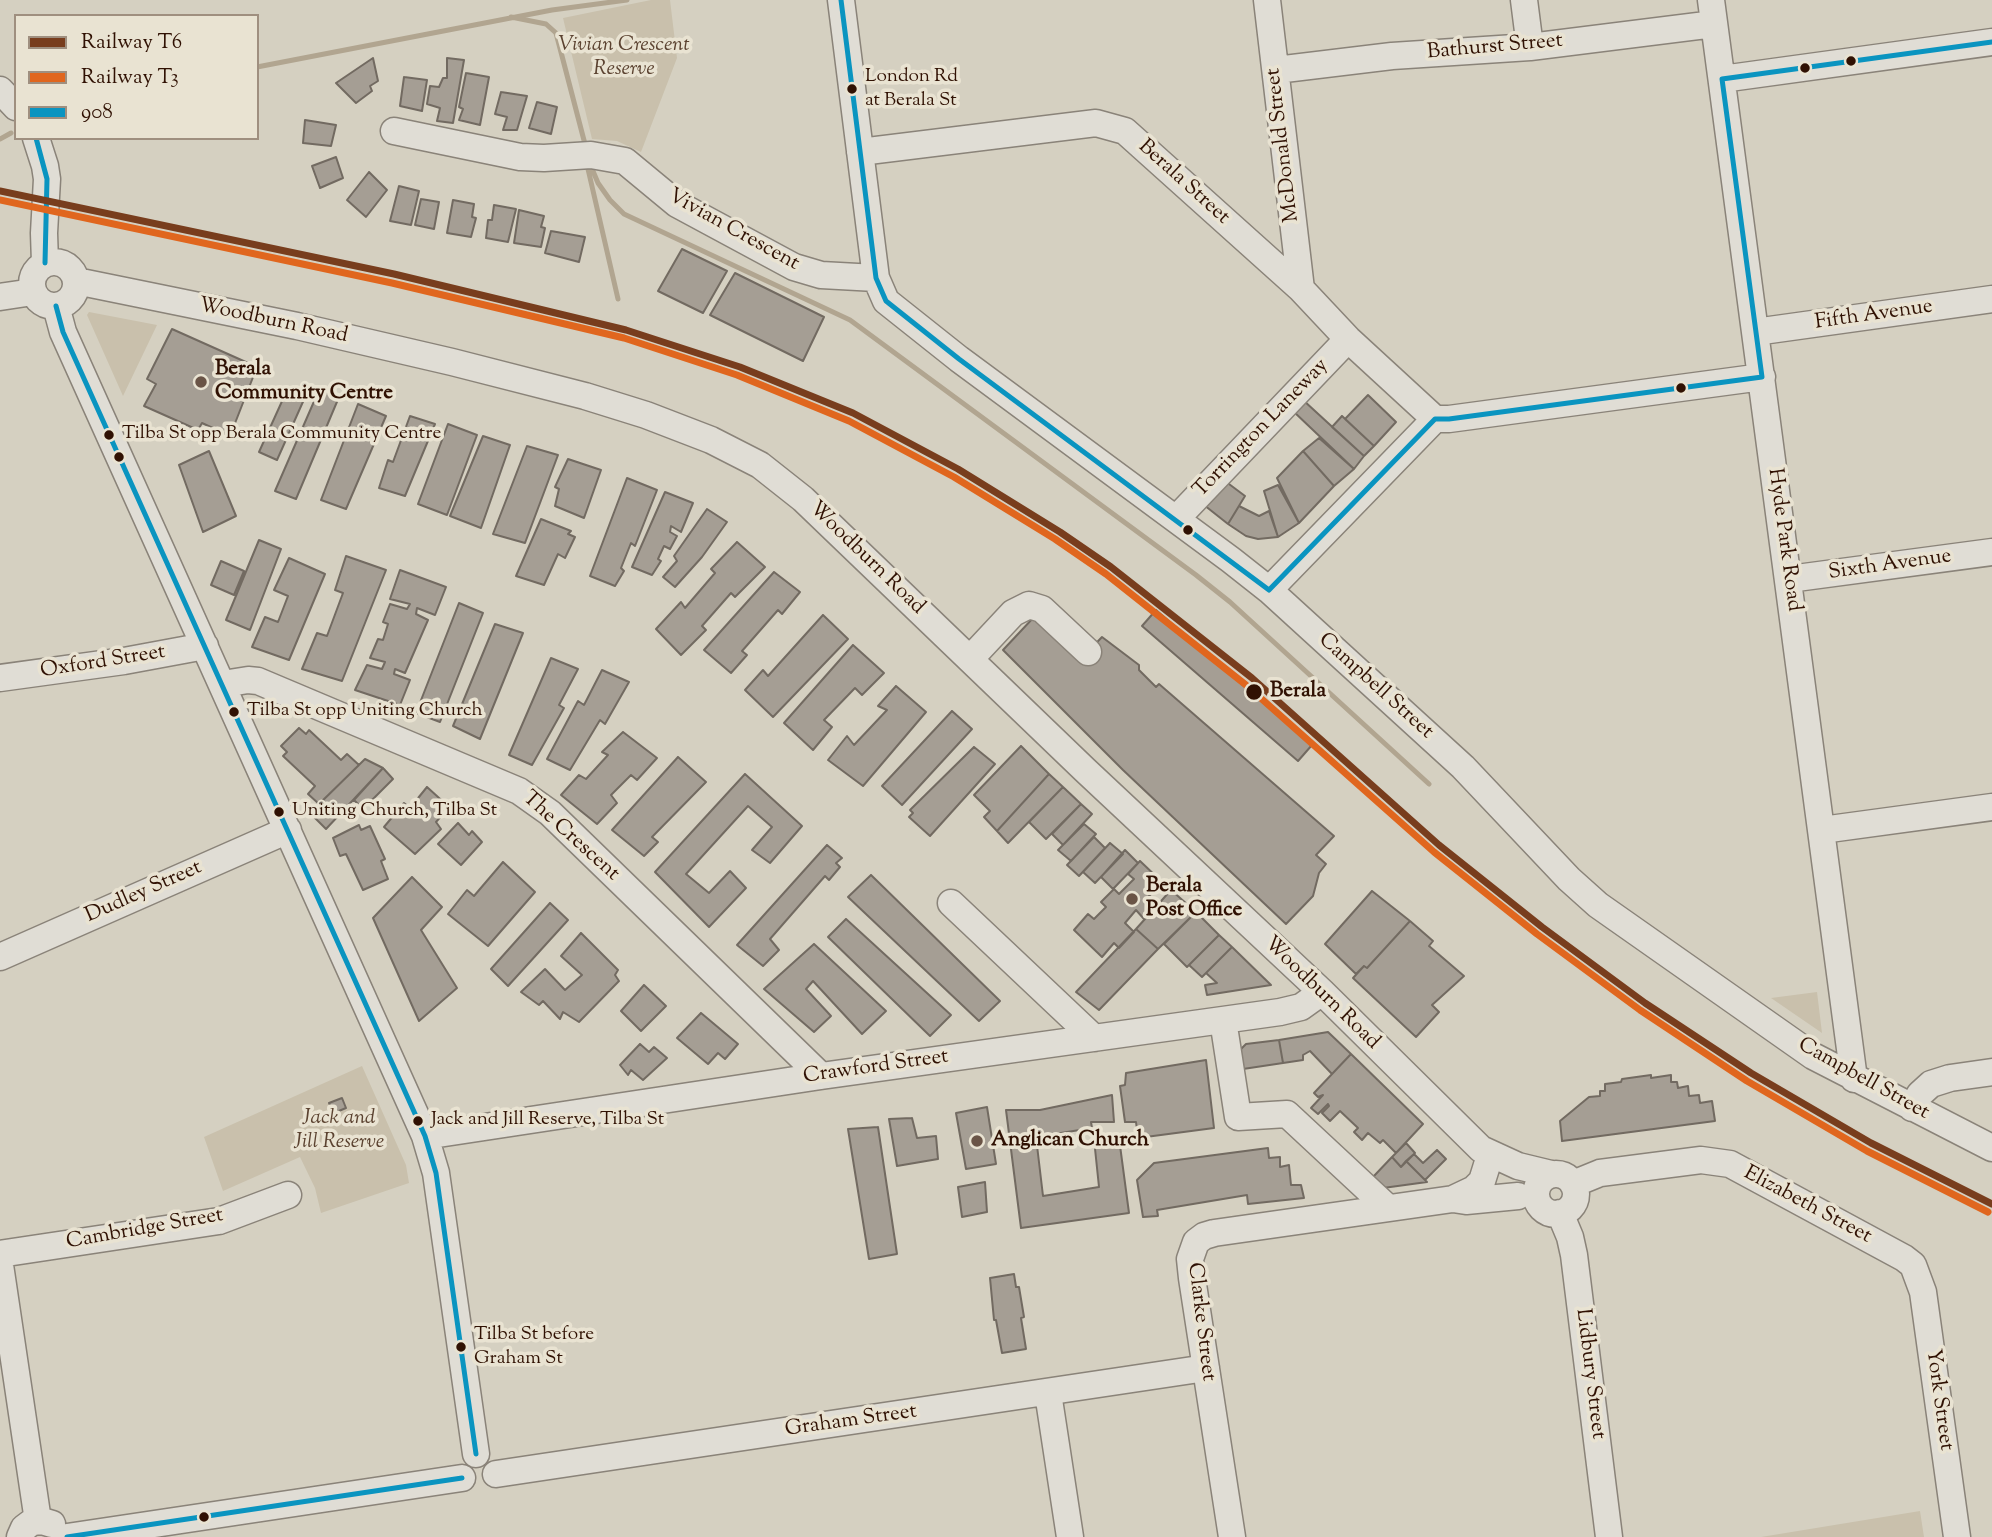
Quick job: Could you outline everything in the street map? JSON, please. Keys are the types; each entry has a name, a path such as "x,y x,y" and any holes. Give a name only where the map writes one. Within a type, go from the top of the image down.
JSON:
{"street":[{"name":"Campbell Street","path":"841,0 876,278 881,294 892,308 1269,590 1463,767 1583,892 1813,1056 1992,1148"},
{"name":"McDonald Street","path":"1267,0 1301,289"},
{"path":"1524,0 1530,47"},
{"name":"Bathurst Street","path":"1276,70 1392,56 1530,47 1713,12"},
{"name":"Hyde Park Road","path":"1713,12 1854,1079"},
{"path":"1722,79 1992,42"},
{"path":"0,90 14,105"},
{"name":"Berala Street","path":"860,152 1096,123 1125,131 1301,289 1348,339 1435,419"},
{"name":"Vivian Crescent","path":"394,131 520,157 584,155 625,161 677,204 794,267 821,275 876,278"},
{"path":"37,140 47,180 45,263"},
{"path":"45,263 65,264 74,274 76,281 73,295 56,306 42,303 33,292 34,272 45,263"},
{"name":"Woodburn Road","path":"76,281 284,324 465,365 585,396 646,415 711,440 760,465 781,480 1322,992 1484,1157 1527,1197 1538,1202 1546,1211 1560,1213"},
{"path":"0,297 33,292"},
{"name":"Fifth Avenue","path":"1755,332 1992,299"},
{"path":"56,306 63,332 425,1136 436,1172 475,1454"},
{"name":"Torrington Laneway","path":"1176,519 1348,339"},
{"path":"1269,590 1435,419 1762,377"},
{"name":"Sixth Avenue","path":"1788,579 1992,552"},
{"path":"970,659 1013,613 1029,605 1042,609 1088,652"},
{"name":"Oxford Street","path":"0,678 124,661 205,646"},
{"name":"The Crescent","path":"223,684 258,681 519,791 550,813 821,1076"},
{"path":"1822,830 1992,807"},
{"name":"Dudley Street","path":"0,957 288,830"},
{"path":"951,903 1094,1038"},
{"name":"Crawford Street","path":"425,1136 821,1076 1223,1020 1301,1007 1322,992"},
{"path":"1223,1020 1238,1117 1287,1114 1388,1208"},
{"path":"1912,1108 1920,1094 1931,1084 1950,1078 1992,1072"},
{"name":"Woodburn Road","path":"1484,1157 1562,1179"},
{"name":"Clarke Street","path":"1454,1199 1474,1189 1482,1181 1484,1157"},
{"name":"Elizabeth Street","path":"1562,1179 1701,1160 1730,1164 1905,1258 1913,1265"},
{"path":"1527,1197 1539,1183 1562,1179 1575,1201 1568,1210 1560,1213"},
{"name":"Cambridge Street","path":"0,1254 219,1221 288,1195"},
{"name":"Clarke Street","path":"1232,1537 1190,1259 1196,1242 1214,1233 1454,1199 1466,1201 1527,1197"},
{"name":"Lidbury Street","path":"1560,1213 1574,1255 1609,1537"},
{"path":"0,1265 29,1529 52,1524 61,1537"},
{"name":"York Street","path":"1913,1265 1923,1292 1956,1537"},
{"name":"Graham Street","path":"496,1474 1206,1368"},
{"path":"1048,1393 1070,1537"},
{"path":"475,1454 482,1454 493,1461 496,1474 490,1486 477,1490 466,1485 460,1473 464,1460 475,1454"},
{"path":"67,1537 462,1478"}],"green space":[{"name":"Vivian Crescent Reserve","path":"651,0 670,0 677,58 641,152 617,141 592,139 563,18"},
{"path":"89,312 157,325 123,396 87,315"},
{"path":"1817,992 1822,1033 1771,998"},
{"name":"Jack and Jill Reserve","path":"362,1066 406,1165 409,1183 321,1213 315,1188 300,1157 223,1191 204,1137"},
{"path":"1920,1511 1924,1537 1761,1537"}],"building":[{"path":"373,58 378,81 370,86 372,91 356,103 336,83"},
{"path":"447,58 464,60 453,123 437,121 440,108 427,104 430,86 439,87 443,78 447,78"},
{"path":"466,73 489,77 480,125 459,120 463,109 459,107"},
{"path":"404,77 427,80 422,111 400,106"},
{"path":"501,92 527,96 517,130 503,130 507,117 495,114"},
{"path":"537,102 557,107 551,134 529,128"},
{"path":"305,120 336,125 331,146 303,143"},
{"path":"336,157 343,178 320,188 312,166"},
{"path":"369,172 387,190 366,217 347,200"},
{"path":"399,186 419,191 411,225 390,221"},
{"path":"421,199 439,202 434,229 415,225"},
{"path":"453,200 474,204 472,217 476,218 471,237 447,233"},
{"path":"494,205 516,209 508,242 486,238 488,220 492,220"},
{"path":"519,210 544,216 541,227 545,228 541,247 514,243"},
{"path":"551,231 585,237 579,262 545,253"},
{"path":"682,249 727,271 703,313 658,291"},
{"path":"735,273 824,317 803,361 710,315"},
{"name":"Berala Community Centre","path":"172,329 257,367 230,436 202,423 198,430 144,406 156,384 147,379"},
{"path":"288,388 306,395 277,460 259,452"},
{"path":"319,390 339,397 296,499 275,491"},
{"path":"1368,395 1396,422 1374,446 1345,419"},
{"path":"1303,400 1364,456 1354,469 1293,411"},
{"path":"358,404 386,416 346,509 321,500"},
{"path":"410,416 435,424 405,496 379,488 388,460 393,462"},
{"path":"1342,416 1374,446 1364,456 1332,427"},
{"path":"448,424 477,435 447,515 418,504"},
{"path":"483,436 510,445 481,528 450,516"},
{"path":"1319,438 1354,469 1334,486 1303,451"},
{"path":"527,446 558,455 525,543 493,534"},
{"path":"209,451 236,516 203,532 179,465"},
{"path":"1303,451 1334,486 1299,523 1277,478"},
{"path":"568,459 601,470 584,518 555,506 559,489 555,487"},
{"path":"627,478 657,490 635,546 631,543 621,568 624,571 615,586 590,576"},
{"path":"1225,481 1245,496 1228,524 1204,505"},
{"path":"1278,485 1299,523 1278,537 1264,491"},
{"path":"665,492 693,503 681,532 671,526 670,532 677,536 670,549 664,546 658,559 661,561 652,575 632,567"},
{"path":"1239,506 1259,516 1269,511 1278,537 1258,539 1246,536 1228,524"},
{"path":"707,509 727,522 702,557 675,587 663,577 677,561 674,556"},
{"path":"541,519 571,531 568,534 575,537 565,558 558,554 544,585 516,576"},
{"path":"259,540 281,549 250,630 226,620"},
{"path":"737,542 765,567 735,597 731,593 702,626 706,630 681,655 656,629 681,602 685,608 715,573 711,569"},
{"path":"346,556 386,570 342,681 302,669 317,633 327,636 343,593 335,590"},
{"path":"289,558 325,574 289,660 252,647 265,617 278,622 288,596 274,590"},
{"path":"221,561 244,571 234,595 211,585"},
{"path":"400,570 446,587 435,615 417,608 416,614 428,620 405,673 395,669 394,674 410,680 400,705 355,690 367,665 382,669 385,662 370,658 378,639 383,640 388,624 383,622 390,604 407,609 410,604 390,599"},
{"path":"774,572 800,592 782,614 778,610 742,651 747,655 731,673 704,650"},
{"path":"459,603 483,613 440,722 416,713"},
{"path":"1156,610 1312,745 1298,761 1142,626"},
{"path":"823,615 848,639 773,717 745,690 763,670 768,676"},
{"path":"1034,617 1080,660 1102,637 1139,665 1139,670 1156,687 1159,684 1334,836 1316,855 1326,864 1319,873 1313,896 1286,924 1123,770 1003,650"},
{"path":"495,624 523,633 480,739 453,726"},
{"path":"853,645 884,673 862,695 855,688 824,720 832,727 813,750 784,723"},
{"path":"551,658 578,669 559,705 564,708 532,765 509,755"},
{"path":"602,670 629,682 605,724 600,720 570,770 547,759 578,701 584,705"},
{"path":"896,686 926,712 863,786 828,760 847,736 854,745 887,710 878,706"},
{"path":"952,711 972,729 902,805 882,786"},
{"path":"299,728 306,734 309,730 341,760 347,754 359,765 319,804 308,794 315,786 283,756 287,752 281,746"},
{"path":"623,732 657,758 637,780 631,775 611,795 617,803 597,824 561,795 579,775 586,779 608,755 602,752"},
{"path":"1021,746 1049,774 997,831 984,817 990,811 974,795"},
{"path":"974,747 995,764 930,836 909,817 913,813 910,810"},
{"path":"678,757 706,782 652,837 658,842 644,856 612,830"},
{"path":"365,759 383,768 326,829 310,813"},
{"path":"383,768 393,779 363,809 354,800"},
{"path":"745,774 802,826 770,863 752,850 772,827 748,806 686,874 709,893 730,871 746,888 709,927 655,872"},
{"path":"1049,774 1063,787 1008,843 997,831"},
{"path":"427,787 449,807 436,822 441,829 415,854 384,827 404,803 410,808"},
{"path":"1063,787 1081,804 1046,839 1029,822"},
{"path":"1081,804 1092,814 1063,845 1052,834"},
{"path":"458,823 469,835 472,831 482,842 461,865 438,844"},
{"path":"1084,824 1096,834 1071,861 1058,850"},
{"path":"359,825 361,830 370,826 385,859 381,861 388,879 363,890 346,854 340,856 333,838"},
{"path":"1094,837 1105,848 1079,876 1067,865"},
{"path":"1110,843 1123,854 1095,883 1083,872"},
{"path":"827,845 842,858 836,863 840,867 829,880 825,876 770,939 779,950 763,966 737,945"},
{"path":"1125,850 1138,863 1113,889 1101,877"},
{"path":"1140,861 1162,882 1149,895 1158,904 1144,919 1136,910 1125,923 1134,932 1119,948 1114,943 1102,957 1074,930 1088,914 1094,919 1106,907 1101,902 1114,889 1119,894 1134,879 1128,874"},
{"path":"503,862 535,892 488,946 448,914 467,890 474,896"},
{"path":"871,875 1000,1001 979,1021 848,897"},
{"path":"412,877 442,907 421,930 457,988 419,1021 373,918"},
{"path":"1171,890 1196,912 1158,949 1136,929"},
{"path":"1372,891 1410,921 1367,968 1364,966 1356,974 1325,944"},
{"path":"550,903 568,920 508,986 491,969"},
{"path":"1196,912 1219,935 1187,967 1164,944"},
{"path":"846,919 951,1015 930,1036 828,937"},
{"path":"1410,921 1433,941 1429,946 1464,976 1432,1005 1439,1012 1416,1037 1353,978 1364,966 1367,968"},
{"path":"1136,929 1158,949 1099,1010 1076,992"},
{"path":"581,933 618,970 615,975 619,981 579,1022 563,1012 560,1019 543,1001 539,1005 521,992 545,969 565,990 582,975 561,956"},
{"path":"1219,935 1232,947 1202,977 1189,965"},
{"path":"814,944 886,1011 862,1034 813,981 806,989 831,1016 814,1032 764,989"},
{"path":"1232,947 1271,985 1207,995 1205,985 1217,983 1206,973"},
{"path":"644,985 666,1006 641,1031 621,1011"},
{"path":"701,1013 738,1044 725,1059 718,1053 708,1064 677,1038"},
{"path":"1328,1032 1351,1054 1332,1074 1310,1051 1303,1055 1303,1060 1283,1063 1279,1040"},
{"path":"1279,1040 1283,1063 1243,1069 1240,1050 1246,1044"},
{"path":"640,1044 649,1052 654,1047 667,1058 643,1080 631,1070 628,1075 620,1065"},
{"path":"1351,1054 1423,1124 1396,1153 1383,1140 1380,1143 1368,1133 1362,1140 1354,1132 1358,1128 1340,1111 1330,1121 1322,1113 1328,1104 1318,1114 1311,1108 1323,1095 1318,1097 1314,1093"},
{"path":"1206,1060 1214,1128 1138,1138 1136,1122 1125,1122 1120,1086 1125,1085 1126,1073"},
{"path":"1651,1075 1651,1078 1671,1075 1671,1082 1677,1082 1678,1088 1688,1086 1689,1096 1699,1095 1700,1103 1712,1101 1715,1121 1562,1141 1560,1121 1589,1097 1600,1096 1600,1091 1605,1091 1605,1084"},
{"path":"1112,1095 1114,1122 1091,1122 1092,1128 1036,1137 1043,1196 1099,1187 1094,1139 1119,1138 1129,1213 1021,1228 1006,1110 1040,1110"},
{"path":"342,1098 346,1108 334,1113 329,1103"},
{"path":"987,1107 996,1164 966,1169 956,1113"},
{"path":"912,1118 917,1138 936,1136 938,1159 897,1166 889,1119"},
{"path":"878,1127 897,1254 869,1259 848,1129"},
{"path":"1406,1143 1415,1153 1401,1167 1392,1157"},
{"path":"1268,1148 1269,1158 1280,1157 1280,1167 1289,1165 1291,1185 1301,1185 1304,1198 1248,1204 1247,1195 1157,1210 1158,1216 1143,1217 1137,1180 1154,1163"},
{"path":"1437,1150 1446,1159 1425,1180 1406,1161 1414,1154 1423,1163"},
{"path":"1392,1157 1401,1167 1406,1161 1427,1182 1383,1188 1373,1177"},
{"path":"985,1182 987,1212 962,1217 958,1187"},
{"path":"1014,1274 1024,1317 1021,1318 1026,1349 1002,1353 994,1320 990,1278"}],"waterway":[{"path":"259,67 552,10 627,0"},
{"path":"511,17 546,24 556,33 586,148"},
{"path":"0,139 11,133"},
{"path":"590,164 598,183 624,214 850,320 1196,575 1230,602 1429,784"},
{"path":"588,169 618,299"}],"rail line":[{"name":"T6","path":"0,191 394,274 626,330 740,367 853,413 958,469 1111,567 1252,678 1439,845 1542,927 1645,1003 1751,1073 1871,1143 1992,1204"},
{"name":"T3","path":"0,200 392,283 624,338 737,375 849,421 954,477 1106,574 1246,685 1434,852 1537,934 1640,1010 1747,1081 1867,1151 1988,1212"}],"transit line":[{"name":"908","path":"841,0 876,278 886,301 959,359 1269,590"},
{"name":"908","path":"1722,79 1992,42"},
{"name":"908","path":"1722,79 1762,377"},
{"name":"908","path":"37,140 47,179 45,263"},
{"name":"908","path":"56,306 63,332 425,1136 436,1173 476,1454"},
{"name":"908","path":"1269,590 1435,419 1762,377"},
{"name":"908","path":"67,1537 462,1478"}],"place":[{"name":"London Rd at Berala St","path":"852,89"},
{"name":"Berala Community Centre","path":"201,382"},
{"name":"Tilba St opp Berala Community Centre","path":"109,435"},
{"name":"Berala","path":"1254,692"},
{"name":"Tilba St opp Uniting Church","path":"234,712"},
{"name":"Uniting Church, Tilba St","path":"279,812"},
{"name":"Berala Post Office","path":"1132,899"},
{"name":"Jack and Jill Reserve, Tilba St","path":"418,1121"},
{"name":"Anglican Church","path":"977,1141"},
{"name":"Tilba St before Graham St","path":"461,1347"}]}
